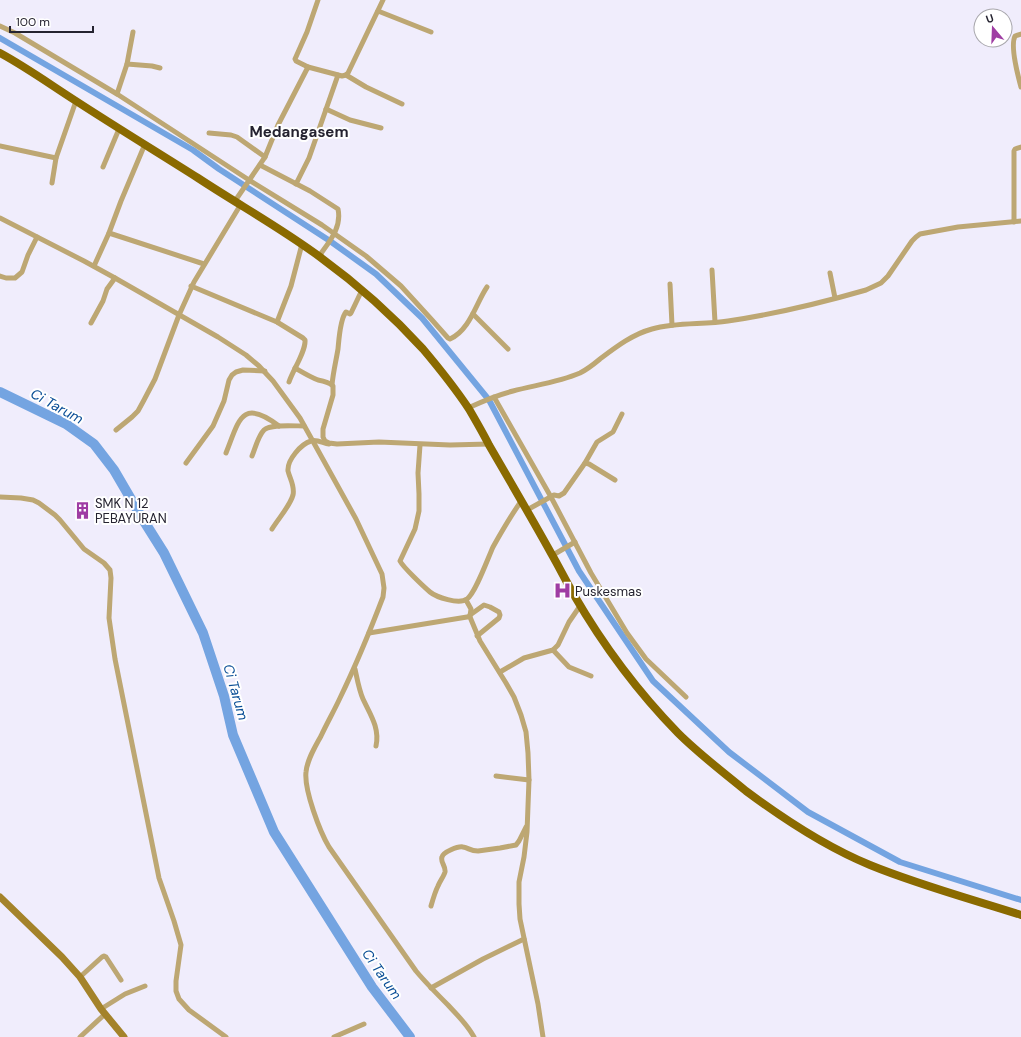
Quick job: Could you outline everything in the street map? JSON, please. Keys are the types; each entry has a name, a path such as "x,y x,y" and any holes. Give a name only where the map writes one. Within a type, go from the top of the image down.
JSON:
{"main road":[{"path":"0,53 20,64 201,180 238,200 302,244 362,290 411,336 458,393 472,407 489,444 522,500 530,509 555,554 580,606 620,664 658,711 714,766 760,801 820,841 870,865 926,886 1021,915"},
{"path":"0,897 62,957 80,977 103,1012 124,1037"}],"street":[{"path":"318,0 307,32 295,59 296,62 338,75 346,75 366,88 402,104"},
{"path":"346,75 383,0"},
{"path":"378,11 431,32"},
{"path":"0,26 15,33 117,94 247,182 366,256 401,286 448,338 452,339 458,334 473,314 487,287"},
{"path":"117,94 127,64 132,32"},
{"path":"1021,34 1015,36 1013,40 1021,87"},
{"path":"127,64 160,68"},
{"path":"116,430 138,411 144,400 155,379 192,286 247,182 260,165 278,125 308,66"},
{"path":"296,184 309,158 338,75"},
{"path":"52,183 56,158 76,101"},
{"path":"326,109 350,120 381,128"},
{"path":"103,167 119,128"},
{"path":"209,133 237,137 264,157"},
{"path":"94,266 145,144"},
{"path":"0,146 56,158"},
{"path":"1014,222 1014,151 1015,149 1021,147"},
{"path":"260,165 310,191 338,209 339,217 337,227 333,236 319,256"},
{"path":"0,218 94,266 246,355 265,371 273,381 313,441 356,519 382,574 384,588 383,597 355,669 315,746 308,764 306,779 314,812 325,841 412,966 467,1025 474,1037"},
{"path":"472,407 492,397 574,376 592,366 613,350 637,335 653,328 715,322 770,314 820,303 866,290 881,283 888,276 912,241 920,234 958,227 1021,221"},
{"path":"109,233 204,264"},
{"path":"0,276 15,278 22,272 37,237"},
{"path":"277,322 291,286 302,244"},
{"path":"712,270 715,322"},
{"path":"830,273 835,298"},
{"path":"91,323 103,301 107,289 114,278"},
{"path":"670,284 672,325"},
{"path":"192,286 277,322 303,338 305,340 305,348 289,382"},
{"path":"331,444 325,441 323,429 333,395 334,388 332,385 340,329 344,314 346,312 351,313 362,290"},
{"path":"473,314 508,349"},
{"path":"295,368 332,385"},
{"path":"186,463 213,426 224,401 229,380 232,375 243,370 265,371"},
{"path":"492,397 573,543 637,648 646,659 686,697"},
{"path":"226,453 237,425 243,415 252,412 260,414 267,417 279,426"},
{"path":"530,509 554,495 559,496 564,493 585,463 597,442 613,432 622,414"},
{"path":"252,456 263,431 266,428 279,426 304,426"},
{"path":"272,529 293,494 293,486 288,470 290,460 296,452 307,443 313,441 331,444 378,442 420,445 489,444"},
{"path":"420,445 418,472 419,511 414,529 400,562 424,587 434,595 455,601 466,600 473,591 504,527 522,500"},
{"path":"585,463 616,480"},
{"path":"0,497 21,498 33,500 39,503 60,520 84,549 104,563 110,570 109,618 115,659 159,878 174,921 180,945 176,991 179,999 189,1010 226,1037"},
{"path":"555,554 573,543"},
{"path":"466,600 471,609 470,616 484,649 506,683 524,723 528,753 529,780 527,826 519,882 518,904 543,1037"},
{"path":"369,633 467,617 484,605 499,612 499,618 478,636"},
{"path":"500,672 524,658 553,650 558,645 568,622 580,606"},
{"path":"553,650 569,667 591,676"},
{"path":"355,669 362,698 377,732 378,740 376,746"},
{"path":"496,776 529,780"},
{"path":"431,906 444,872 441,857 443,854 447,851 461,847 472,851 478,851 516,845 527,826"},
{"path":"513,846 524,854"},
{"path":"431,988 483,959 524,939"},
{"path":"80,977 104,956 121,980"},
{"path":"80,1037 103,1012 125,994 145,986"},
{"path":"334,1037 364,1024"}],"waterway":[{"path":"0,38 193,150 219,169 330,241 376,274 422,318 489,400 579,571 653,681 729,752 808,812 900,862 1021,900"},
{"name":"Ci Tarum","path":"0,392 66,424 94,444 114,470 164,553 203,633 224,696 233,735 274,832 372,987 410,1037"}],"place":[{"name":"SMK N 12 PEBAYURAN","path":"82,510"},
{"name":"Puskesmas","path":"562,591"}],"district":[{"name":"Medangasem","path":"299,132"}]}
